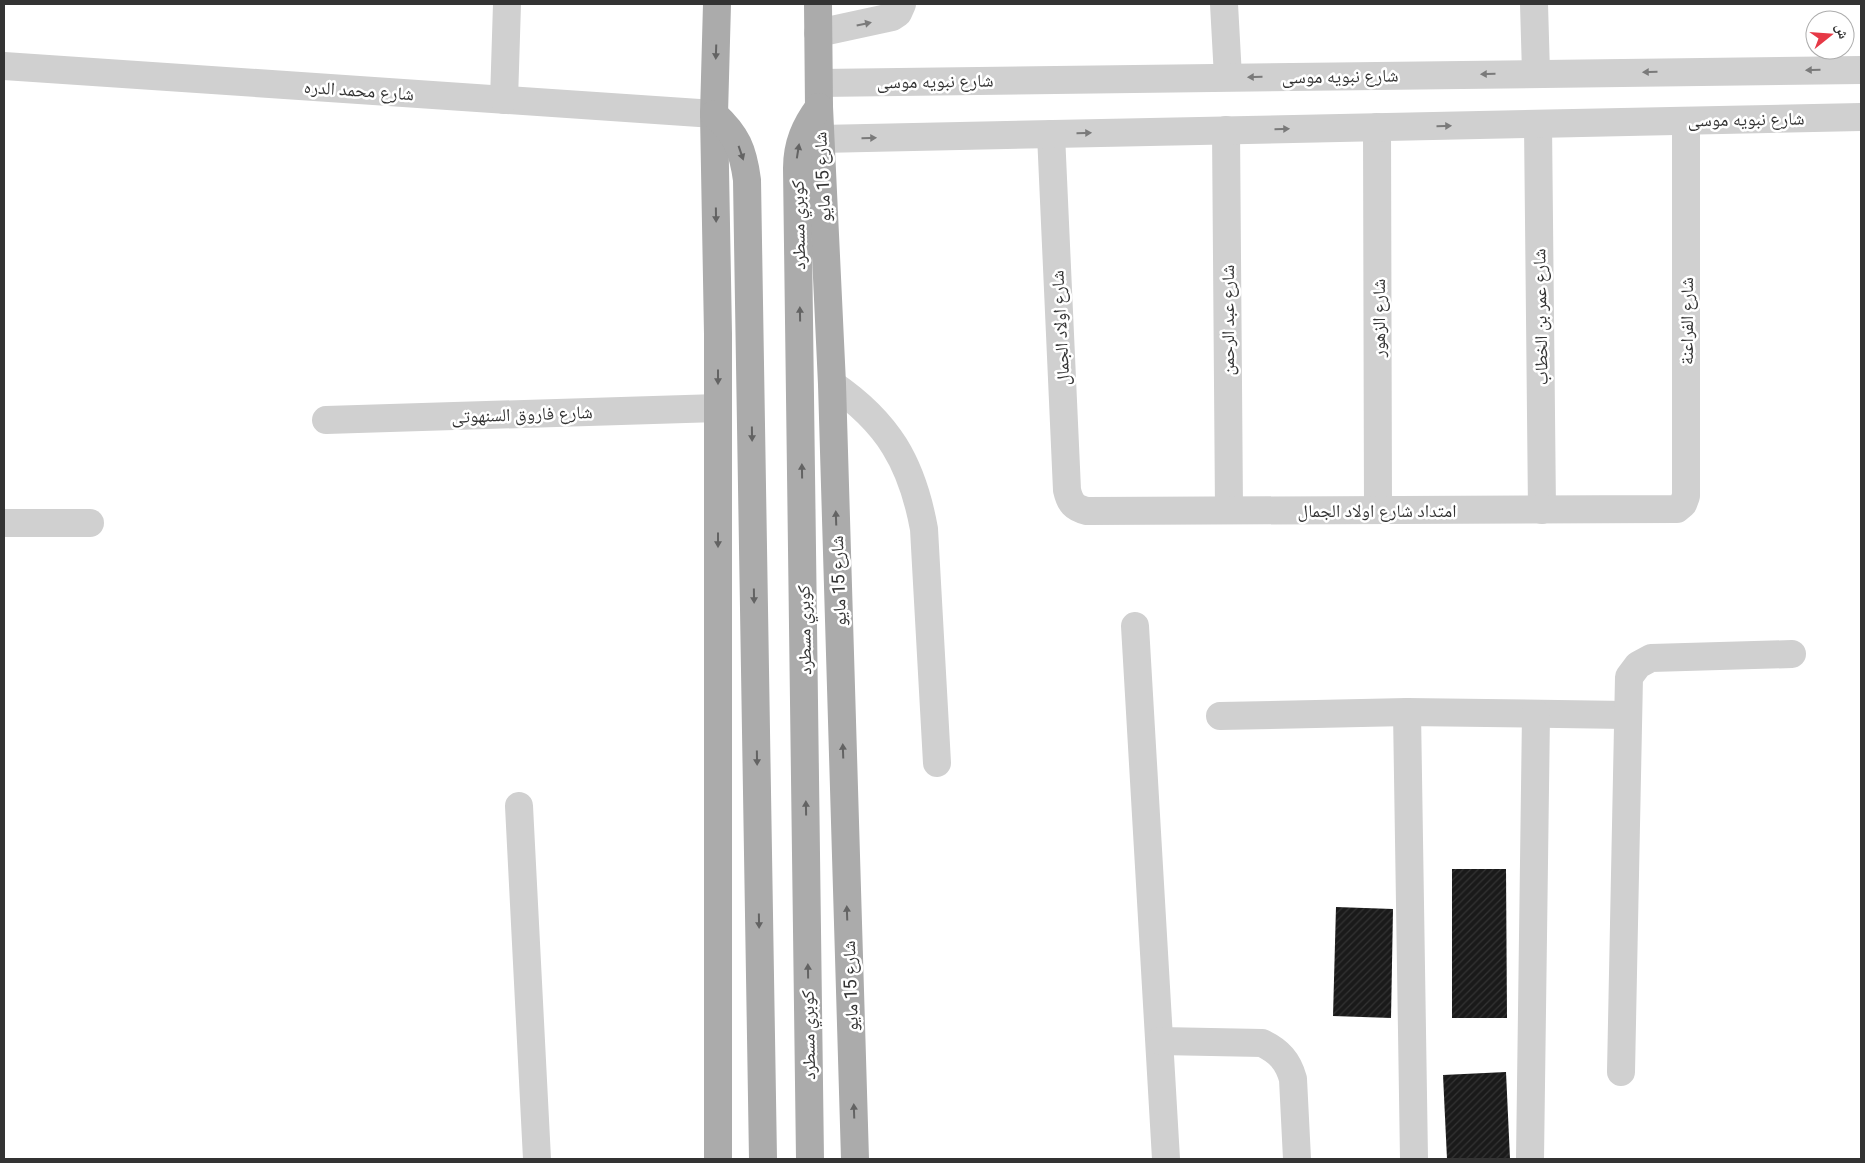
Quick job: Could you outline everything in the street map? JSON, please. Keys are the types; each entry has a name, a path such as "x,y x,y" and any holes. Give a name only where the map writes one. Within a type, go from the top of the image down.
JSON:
{"main road":[{"path":"717,4 714,114 718,408 718,1159"},
{"name":"شارع 15 مايو","path":"818,4 820,139 832,384 855,1159"},
{"name":"كوبري مسطرد","path":"810,1159 797,153 819,95"},
{"path":"714,114 731,129 744,163 747,180 763,1159"}],"street":[{"path":"504,100 508,4"},
{"path":"818,33 892,17 898,13 902,4"},
{"path":"1224,4 1228,77"},
{"path":"1534,4 1536,74"},
{"name":"شارع محمد الدره","path":"4,66 714,114"},
{"name":"شارع نبويه موسى","path":"819,95 1228,77 1861,70"},
{"name":"شارع نبويه موسى","path":"820,139 1861,117"},
{"name":"شارع الفراعنة","path":"1668,509 1676,509 1683,504 1686,496 1686,121"},
{"name":"شارع عمر بن الخطاب","path":"1538,124 1542,510"},
{"name":"شارع الزهور","path":"1378,127 1378,510"},
{"name":"شارع عبد الرحمن","path":"1226,130 1229,510"},
{"name":"شارع اولاد الجمال","path":"1051,134 1068,490 1069,500 1077,508 1087,511"},
{"path":"832,384 868,411 882,427 898,450 911,475 919,502 924,529 937,763"},
{"name":"شارع فاروق السنهوتى","path":"326,420 718,408"},
{"name":"امتداد شارع اولاد الجمال","path":"1087,511 1668,509"},
{"path":"4,523 90,523"},
{"path":"1135,626 1166,1159"},
{"path":"1621,1072 1629,678 1638,665 1651,658 1792,654"},
{"path":"1220,716 1407,712 1627,715"},
{"path":"1407,712 1414,1159"},
{"path":"1530,1159 1536,714"},
{"path":"519,806 537,1159"},
{"path":"1160,1040 1262,1043 1273,1049 1290,1067 1293,1079 1297,1159"}],"building":[{"path":"1452,869 1506,869 1507,1018 1452,1018"},
{"path":"1336,907 1393,909 1391,1018 1333,1016"},
{"path":"1506,1072 1510,1159 1447,1159 1443,1075"}]}
